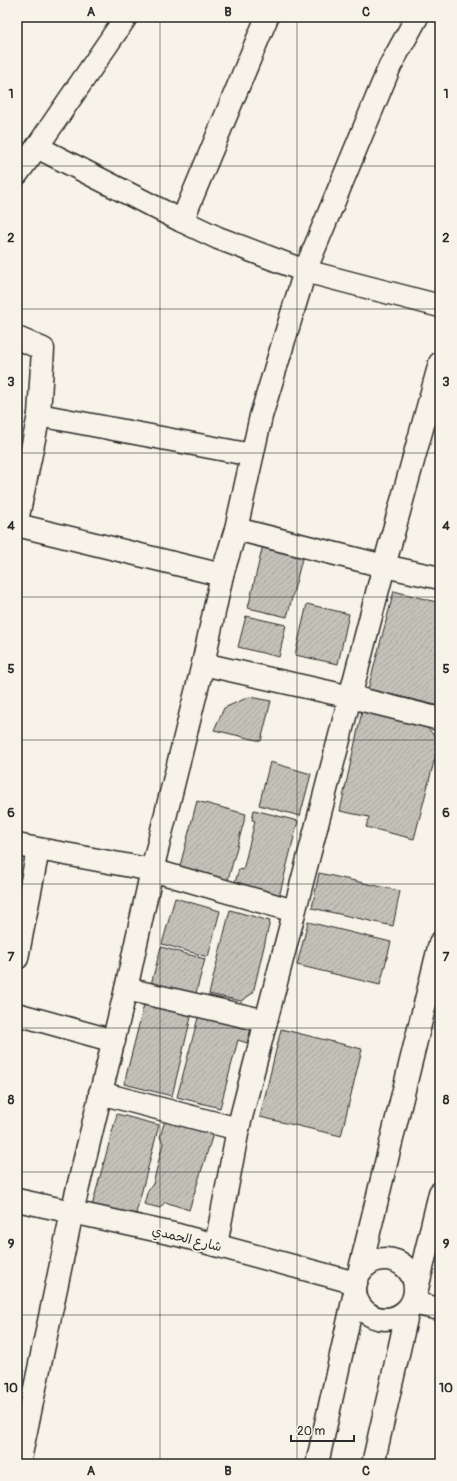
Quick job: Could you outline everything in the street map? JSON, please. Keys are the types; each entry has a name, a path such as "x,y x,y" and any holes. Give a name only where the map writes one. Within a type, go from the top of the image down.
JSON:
{"main road":[{"path":"17,174 126,17"},
{"path":"182,221 267,17"},
{"path":"19,1464 72,1212 114,1041 152,870 203,664 222,575 236,529 261,416 305,271 390,66 417,17"},
{"path":"37,147 218,238 305,271 440,306"},
{"path":"17,338 43,349 39,415 17,521"},
{"path":"216,1245 238,1129 384,566 440,362"},
{"path":"39,415 252,455"},
{"path":"17,524 222,575"},
{"path":"236,529 384,566 440,578"},
{"path":"203,664 351,697 440,719"},
{"path":"17,845 152,870 294,911"},
{"path":"17,958 38,850"},
{"path":"317,1464 357,1282 440,943"},
{"path":"126,989 266,1021"},
{"path":"17,1014 114,1041"},
{"path":"100,1094 238,1129"},
{"path":"373,1464 412,1302 436,1227 440,1193"},
{"name":"شارع الحمدي","path":"17,1200 178,1235 357,1282"},
{"path":"386,1259 396,1261 405,1266 415,1283 412,1302 394,1318 386,1320 376,1318 368,1314 357,1300 357,1282 366,1265 375,1260 386,1259"},
{"path":"412,1302 440,1309"}],"building":[{"path":"263,545 303,555 287,617 248,608"},
{"path":"394,591 440,603 440,706 368,689"},
{"path":"307,604 349,614 338,664 295,655"},
{"path":"246,616 286,625 279,657 238,647"},
{"path":"249,697 271,701 261,741 214,730 224,708"},
{"path":"362,711 426,727 436,737 438,746 414,839 366,827 369,817 340,811"},
{"path":"270,762 311,774 300,816 259,805"},
{"path":"197,801 246,814 228,880 180,866"},
{"path":"254,810 298,821 279,897 234,886 239,869 243,870 255,821 252,820"},
{"path":"319,873 400,891 393,926 312,908"},
{"path":"175,898 220,911 208,957 162,944"},
{"path":"230,910 270,921 253,993 241,1001 209,994"},
{"path":"308,922 391,942 380,985 297,965"},
{"path":"161,947 205,959 194,1000 150,988"},
{"path":"145,1001 192,1013 172,1096 124,1084"},
{"path":"199,1014 251,1028 247,1043 238,1040 220,1108 177,1097"},
{"path":"281,1029 362,1049 341,1136 260,1117"},
{"path":"117,1114 159,1125 135,1217 92,1206"},
{"path":"165,1120 213,1134 189,1210 165,1202 160,1208 144,1204 148,1190 153,1184 163,1143 160,1137"}]}
